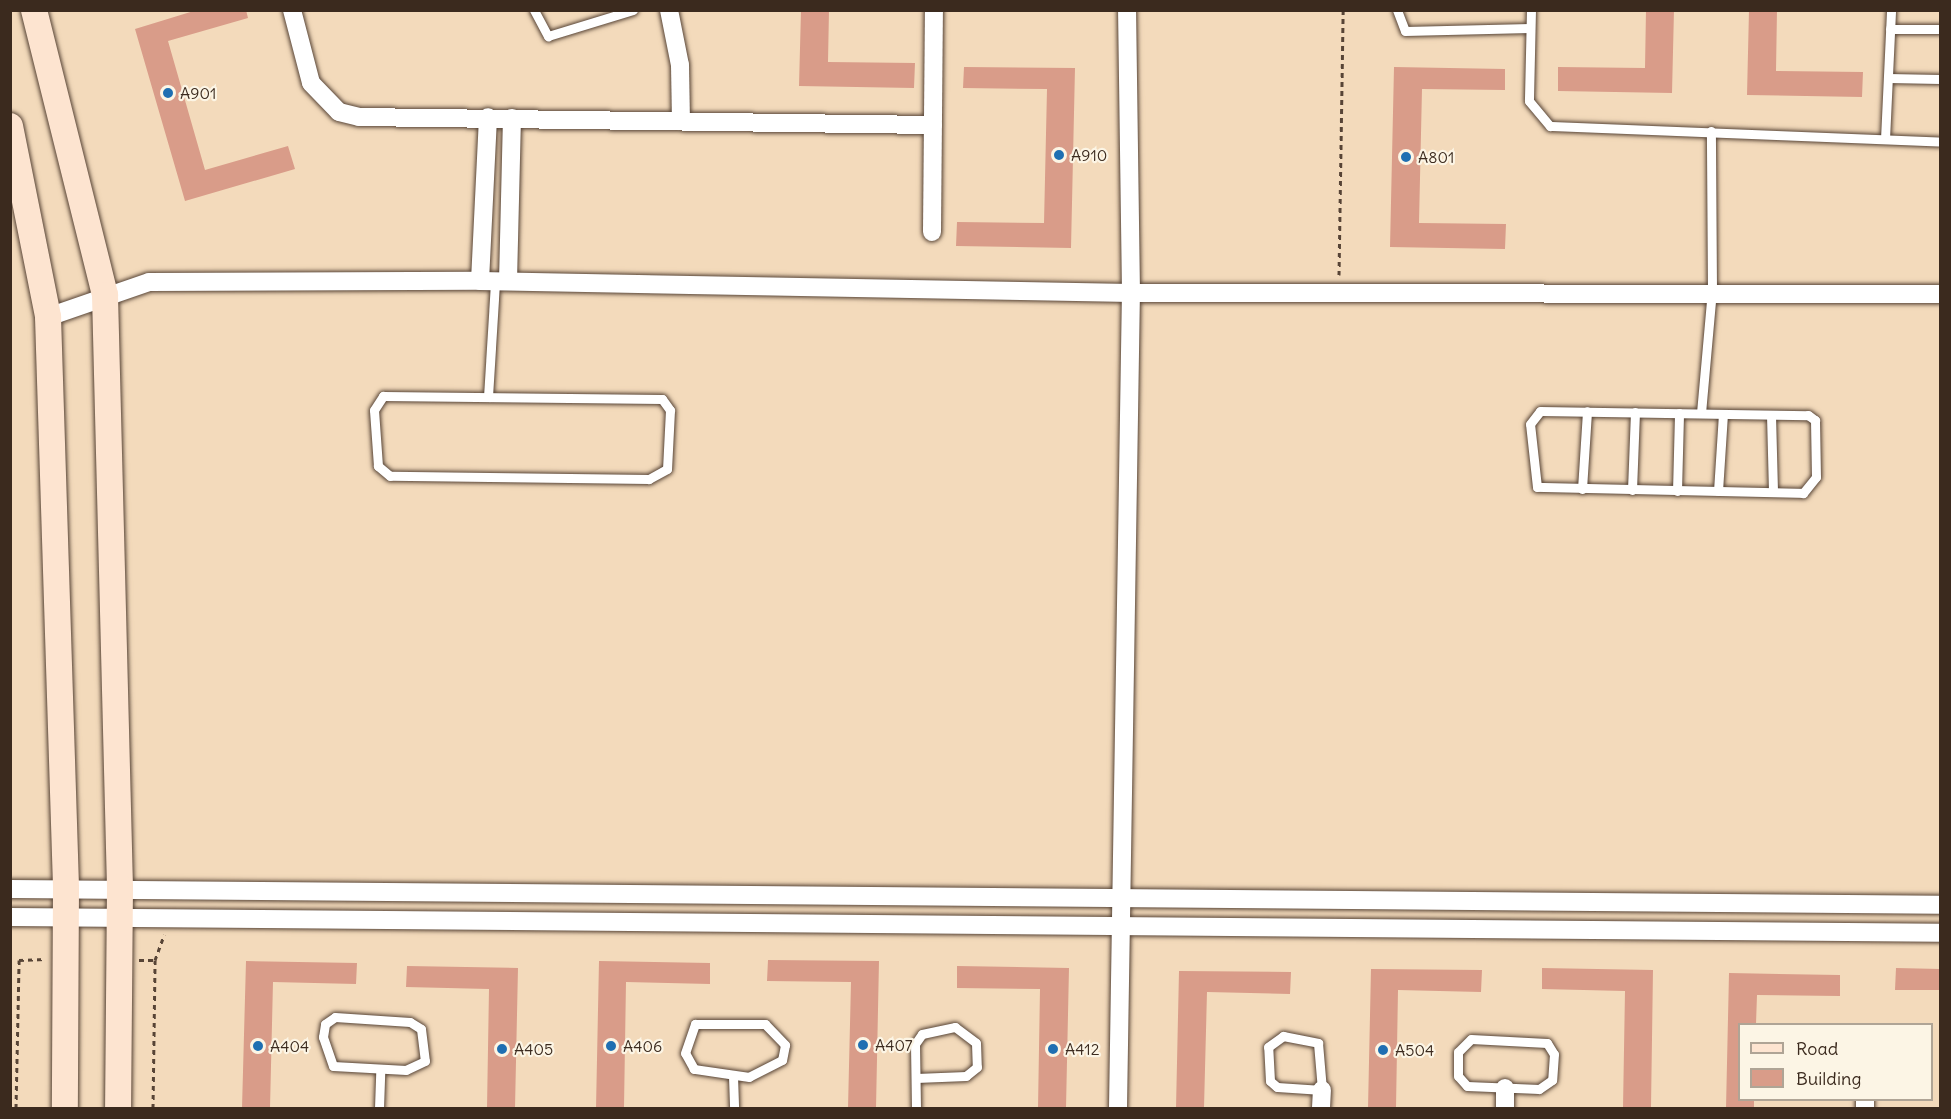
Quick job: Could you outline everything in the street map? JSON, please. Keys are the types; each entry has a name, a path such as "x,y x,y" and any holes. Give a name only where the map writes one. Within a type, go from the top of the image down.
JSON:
{"street":[{"path":"34,10 105,295 121,918 118,1108"},
{"path":"292,10 311,83 339,112 512,118 933,125"},
{"path":"669,10 680,65 681,121"},
{"path":"932,232 934,10"},
{"path":"1118,1108 1131,293 1127,10"},
{"path":"488,117 494,281"},
{"path":"494,281 512,118"},
{"path":"10,126 48,317 66,888 64,1108"},
{"path":"48,317 105,295 149,282 494,281 1131,293 1712,290 1941,294"},
{"path":"10,889 120,887 1121,902 1941,905"},
{"path":"10,917 1120,924 1941,933"},
{"path":"1505,1088 1505,1108"}],"lane":[{"path":"534,10 548,36 633,10"},
{"path":"1397,10 1405,31 1530,28"},
{"path":"1531,10 1529,101 1550,126 1941,142"},
{"path":"1885,139 1891,10"},
{"path":"1890,29 1941,29"},
{"path":"1888,78 1941,79"},
{"path":"1701,413 1712,290 1711,131"},
{"path":"489,397 494,281"},
{"path":"383,396 489,397 662,399 670,410 667,469 649,479 381,473 376,401 383,396"},
{"path":"1540,411 1679,413 1771,414 1815,420 1812,487 1803,493 1537,487 1530,424 1540,411"},
{"path":"1582,489 1587,411"},
{"path":"1632,490 1635,412"},
{"path":"1677,491 1679,413"},
{"path":"1718,492 1723,414"},
{"path":"1771,414 1773,492"},
{"path":"346,1018 410,1022 421,1029 425,1061 406,1070 380,1070 333,1066 324,1053 325,1024 346,1018"},
{"path":"695,1024 765,1024 778,1032 785,1044 782,1060 764,1073 734,1076 694,1069 685,1053 695,1024"},
{"path":"916,1078 966,1076 977,1067 976,1043 955,1026 922,1034 915,1044 916,1108"},
{"path":"1273,1039 1318,1042 1322,1099 1277,1087 1270,1081 1268,1047 1273,1039"},
{"path":"1471,1039 1551,1046 1554,1074 1549,1084 1539,1089 1505,1088 1463,1083 1457,1071 1462,1044 1471,1039"},
{"path":"379,1108 380,1070"},
{"path":"734,1076 734,1108"}],"path":[{"path":"1339,292 1343,10"},
{"path":"153,1108 155,960 170,918"},
{"path":"16,1108 19,960 66,958"}],"building":[{"name":"A901","path":"197,10 246,10 248,18 168,41 205,170 288,146 295,169 185,201 135,29"},
{"path":"801,10 829,10 828,62 915,63 914,88 799,86"},
{"path":"1646,10 1674,10 1672,93 1558,91 1558,67 1645,68"},
{"path":"1749,10 1777,10 1776,71 1863,72 1862,97 1747,95"},
{"name":"A910","path":"964,67 1075,68 1071,248 956,246 957,222 1044,223 1047,89 963,88"},
{"name":"A801","path":"1394,67 1505,69 1505,90 1422,89 1419,223 1506,224 1505,249 1390,247"},
{"name":"A407","path":"768,960 879,961 876,1108 848,1108 851,982 767,981"},
{"name":"A404","path":"246,961 357,963 356,984 273,982 270,1108 242,1108"},
{"name":"A406","path":"599,961 710,963 710,984 626,982 624,1108 596,1108"},
{"name":"A405","path":"407,966 518,968 515,1108 487,1108 489,989 406,987"},
{"name":"A412","path":"957,966 1069,968 1066,1108 1038,1108 1040,989 957,988"},
{"path":"1542,968 1653,970 1651,1108 1623,1108 1625,991 1542,989"},
{"path":"1896,968 1940,969 1940,990 1895,990"},
{"name":"A504","path":"1371,969 1482,970 1481,992 1398,990 1396,1108 1368,1108"},
{"path":"1179,971 1291,972 1290,994 1207,992 1204,1108 1176,1108"},
{"path":"1729,973 1840,975 1840,996 1757,995 1756,1023 1738,1023 1738,1101 1754,1101 1754,1108 1726,1108"}],"place":[{"name":"A901","path":"168,93"},
{"name":"A910","path":"1059,155"},
{"name":"A801","path":"1406,157"},
{"name":"A407","path":"863,1045"},
{"name":"A404","path":"258,1046"},
{"name":"A406","path":"611,1046"},
{"name":"A405","path":"502,1049"},
{"name":"A412","path":"1053,1049"},
{"name":"A504","path":"1383,1050"}]}
